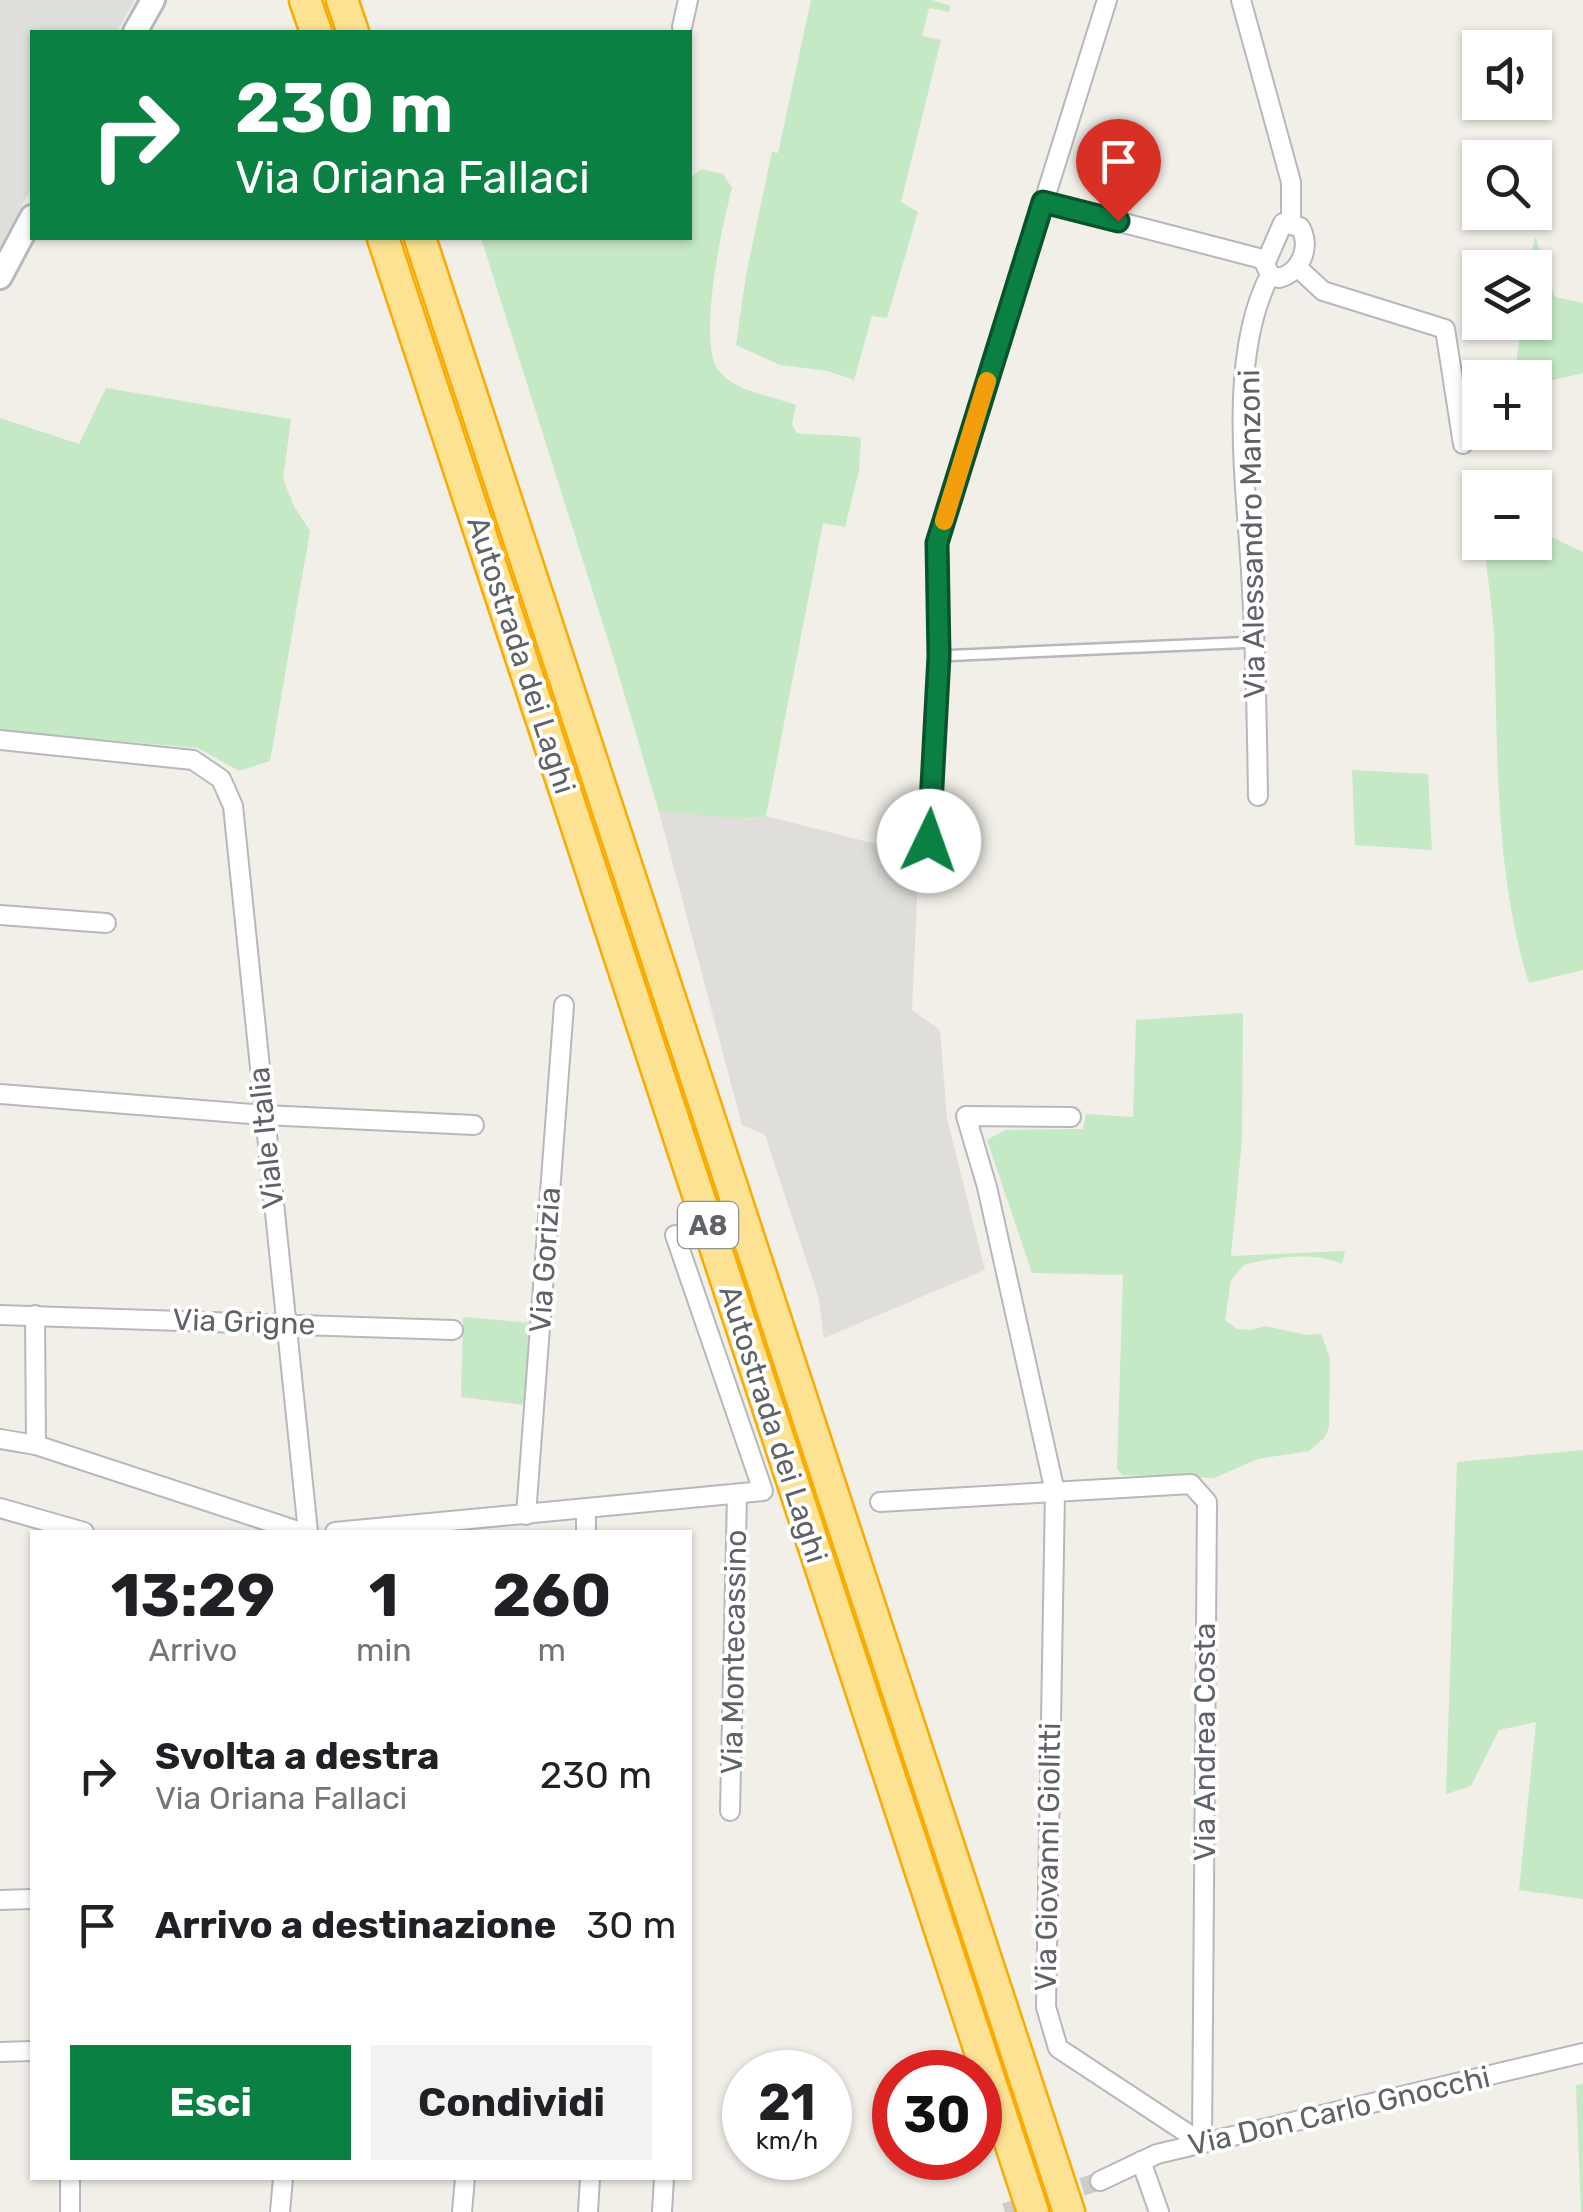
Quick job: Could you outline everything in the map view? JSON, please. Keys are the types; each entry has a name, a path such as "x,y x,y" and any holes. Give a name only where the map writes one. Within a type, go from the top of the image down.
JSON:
{"highway":[{"path":"306,0 315,30"},
{"path":"342,0 352,30"},
{"name":"Autostrada dei Laghi","path":"385,240 1033,2212"},
{"name":"Autostrada dei Laghi","path":"421,240 1069,2212"}],"street":[{"path":"136,30 153,0"},
{"path":"682,27 688,0"},
{"path":"929,841 939,656 937,543 1107,0"},
{"path":"1043,202 1268,267 1283,278 1297,267 1306,241 1304,231 1291,223 1291,182 1241,0"},
{"path":"0,277 30,221"},
{"name":"Via Alessandro Manzoni","path":"1258,796 1242,383 1278,227 1291,223"},
{"path":"1297,267 1323,290 1445,329 1462,438"},
{"name":"Viale Italia","path":"0,740 192,760 221,779 234,806 305,1530"},
{"path":"0,915 106,923"},
{"name":"Via Gorizia","path":"526,1514 564,1005"},
{"path":"0,1094 264,1115 474,1125"},
{"name":"Via Giovanni Giolitti","path":"1071,1117 966,1116 987,1187 1055,1492 1046,1988 1050,2028 1058,2048 1202,2143"},
{"path":"356,1530 763,1492 675,1235"},
{"path":"35,1314 36,1445"},
{"name":"Via Grigne","path":"0,1315 453,1330"},
{"path":"0,1440 36,1445 299,1530"},
{"name":"Via Andrea Costa","path":"1055,1492 1191,1484 1207,1502 1202,2143"},
{"path":"880,1502 1055,1492"},
{"name":"Via Montecassino","path":"730,1811 737,1494"},
{"path":"0,1508 77,1530"},
{"path":"586,1509 586,1530"},
{"path":"0,1900 30,1900"},
{"path":"0,2052 30,2051"},
{"name":"Via Don Carlo Gnocchi","path":"1100,2181 1140,2161 1202,2143 1583,2052"},
{"path":"1140,2161 1159,2212"},
{"path":"70,2180 70,2212"},
{"path":"280,2212 282,2180"},
{"path":"462,2212 465,2180"},
{"path":"588,2212 590,2180"},
{"path":"662,2212 664,2180"}],"lane":[{"path":"939,656 1255,642"}],"shaded area":[{"path":"0,0 135,0 118,30 30,30 30,191 0,246"},
{"path":"659,812 750,819 766,816 919,855 912,1010 940,1030 947,1119 985,1270 824,1338 819,1299 765,1135 742,1125"}],"green space":[{"path":"811,0 932,0 951,6 949,12 929,8 922,36 941,40 901,202 918,212 887,318 872,316 854,380 828,371 780,365 736,345 746,275 772,152 778,153"},
{"path":"701,169 723,174 732,188 711,310 710,336 719,371 745,389 796,405 792,425 797,433 861,438 859,470 845,527 823,523 766,816 753,818 659,812 482,240 692,240 692,176"},
{"path":"1552,288 1555,297 1583,303 1583,373 1552,380 1552,360 1517,360 1519,340 1552,340"},
{"path":"1459,369 1462,369 1459,401"},
{"path":"106,388 291,419 283,479 310,531 270,761 239,771 198,748 0,731 0,418 79,444"},
{"path":"1552,537 1583,552 1583,970 1529,983 1509,898 1504,854 1494,634 1486,560 1552,560"},
{"path":"1352,770 1428,774 1432,850 1355,845"},
{"path":"1243,1013 1242,1139 1231,1256 1345,1251 1342,1264 1294,1257 1244,1265 1231,1280 1225,1320 1237,1329 1265,1326 1306,1335 1321,1334 1330,1358 1329,1427 1325,1437 1309,1451 1258,1459 1214,1478 1122,1475 1117,1468 1123,1275 1032,1273 987,1140 1005,1130 1083,1129 1086,1114 1133,1117 1136,1020"},
{"path":"463,1317 532,1323 525,1405 461,1397"},
{"path":"1583,1450 1583,1899 1519,1890 1536,1722 1499,1730 1471,1786 1446,1794 1457,1462"},
{"path":"1583,2084 1583,2212 1581,2212 1576,2085"}],"tunnel":[{"path":"1005,2212 1100,2181"}],"slow traffic":[{"path":"944,521 987,381"}],"route":[{"path":"929,841 939,656 937,543 1043,202 1118,221"}]}
